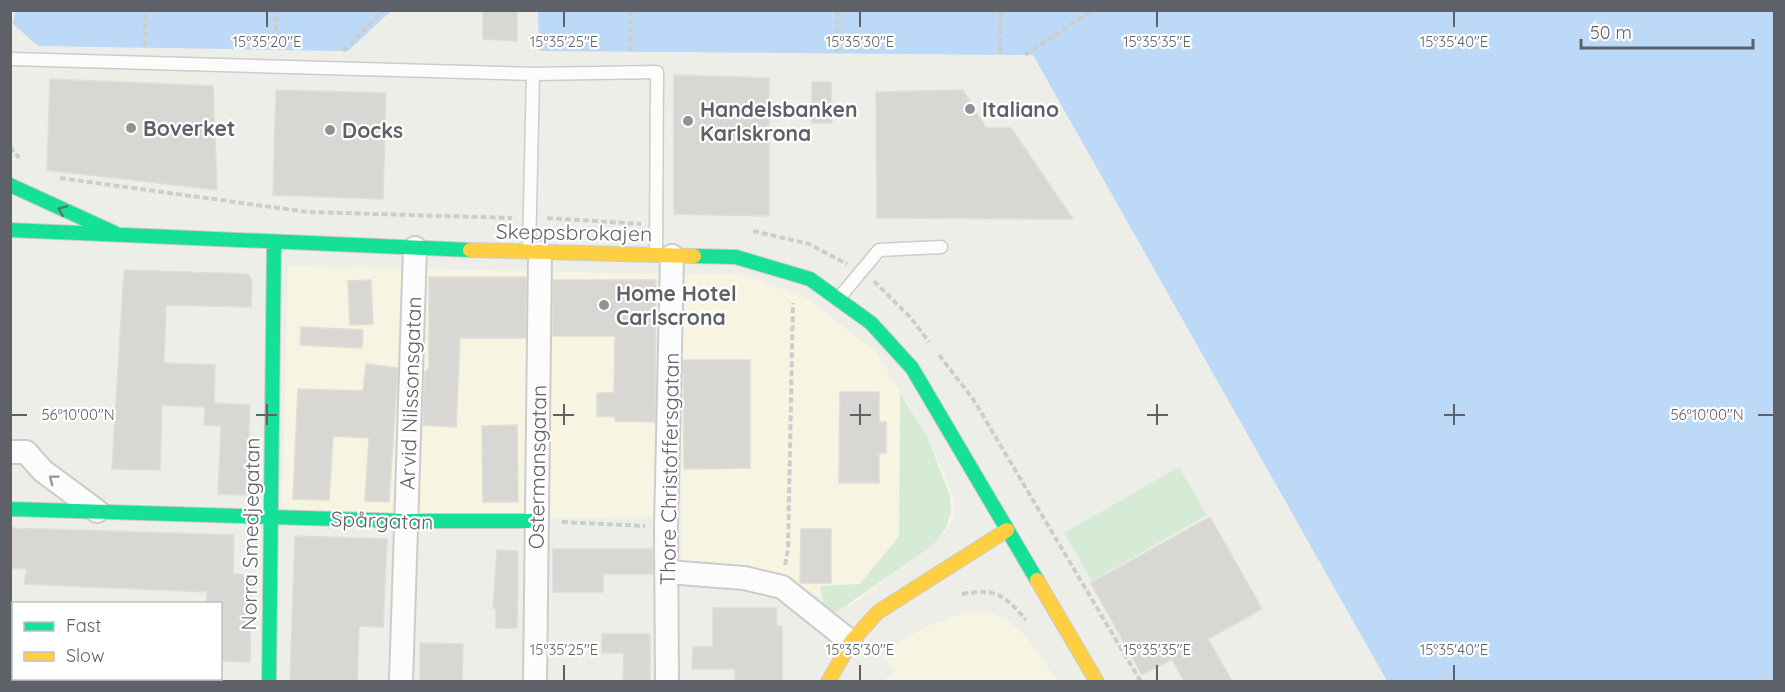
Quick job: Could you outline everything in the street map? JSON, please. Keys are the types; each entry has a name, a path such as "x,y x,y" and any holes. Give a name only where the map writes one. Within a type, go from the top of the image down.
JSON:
{"street":[{"path":"10,185 34,198 116,233"},
{"name":"Skeppsbrokajen","path":"10,230 535,253 736,257 810,279 872,323 912,368 1097,681"},
{"name":"Norra Smedjegatan","path":"269,681 274,243"},
{"name":"Arvid Nilssonsgatan","path":"401,681 415,248"},
{"name":"Ostermansgatan","path":"535,253 537,521 535,681"},
{"name":"Thore Christoffersgatan","path":"664,256 667,681"},
{"path":"10,452 26,452 43,471 97,512"},
{"name":"Spårgatan","path":"10,509 405,521 537,521"},
{"path":"828,681 851,642 878,612 1007,530"},
{"path":"668,572 744,578 782,586 851,642"}],"lane":[{"path":"12,59 533,74 657,72 656,225 664,256"},
{"path":"533,74 530,218 535,253"},
{"path":"838,299 879,250 941,247"}],"path":[{"path":"145,10 145,48"},
{"path":"276,10 276,49"},
{"path":"342,51 384,10"},
{"path":"630,51 631,10"},
{"path":"837,10 837,52"},
{"path":"1000,52 1001,10"},
{"path":"1025,55 1093,10"},
{"path":"10,147 26,165"},
{"path":"51,177 308,212 530,218 656,225"},
{"path":"743,231 765,232 809,244 862,272 877,282 931,345"},
{"path":"782,586 788,549 794,275"},
{"path":"938,354 973,399 1141,681"},
{"path":"537,521 666,527"},
{"path":"952,596 985,590 1001,595 1029,623"}],"shaded area":[{"path":"288,266 659,274 655,517 282,520"},
{"path":"683,274 740,274 805,297 876,352 928,438 954,498 955,514 946,532 852,605 837,605 769,572 681,565"},
{"path":"966,612 988,612 1007,619 1029,640 1057,681 883,681 896,670 884,657 900,642 923,628"}],"green space":[{"path":"900,393 928,438 950,496 951,512 946,528 933,545 835,613 825,614 820,586 860,584 899,536"},
{"path":"1179,467 1207,515 1092,581 1064,533"}],"water":[{"path":"15,10 391,11 348,51 342,51 38,46 13,24"},
{"path":"538,11 1774,11 1774,681 1387,681 1033,55 539,51"}],"building":[{"path":"483,10 517,10 517,41 483,39"},
{"path":"674,75 769,78 769,216 674,214"},
{"name":"Boverket","path":"50,79 213,86 217,190 47,170"},
{"path":"812,82 831,82 832,123 811,123"},
{"name":"Docks","path":"276,90 386,93 383,199 273,195"},
{"path":"963,90 986,128 1011,128 1073,219 877,218 876,92"},
{"path":"124,270 248,274 252,281 251,307 166,305 164,363 215,365 214,403 250,405 246,495 218,494 221,426 204,425 205,407 162,405 160,470 112,469"},
{"path":"429,277 526,277 526,338 460,338 456,427 423,425 425,372 429,368"},
{"path":"371,280 373,324 350,325 348,281"},
{"path":"553,280 656,280 655,422 615,421 615,417 597,416 597,393 614,393 615,336 553,336"},
{"path":"301,327 363,330 362,348 300,345"},
{"path":"683,360 750,360 750,468 684,469"},
{"path":"366,364 398,368 389,502 365,501 369,438 333,436 329,500 293,499 298,389 363,391"},
{"path":"840,392 879,392 879,422 886,422 886,453 879,453 879,483 839,483"},
{"path":"517,425 518,502 483,502 482,426"},
{"path":"1210,517 1262,609 1208,639 1232,681 1184,681 1172,659 1142,675 1091,583"},
{"path":"10,528 234,535 233,574 251,575 250,662 222,661 222,602 206,602 207,592 24,584 27,569 10,568"},
{"path":"801,529 831,529 831,583 800,583"},
{"path":"295,536 387,539 383,627 359,626 357,681 290,681"},
{"path":"553,549 653,549 653,574 603,574 603,592 553,592"},
{"path":"497,550 518,551 517,628 496,628 496,608 493,608"},
{"path":"713,608 776,608 777,626 782,626 782,681 735,681 735,669 692,669 693,647 713,647"},
{"path":"602,634 650,634 650,681 623,681 624,653 602,653"},
{"path":"420,643 463,644 462,681 420,681"}],"traffic: fast":[{"path":"10,185 115,233"},
{"path":"10,230 470,250"},
{"path":"269,682 274,243"},
{"path":"694,256 736,257 810,279 871,323 912,368 1037,580"},
{"path":"10,509 405,521 537,521"}],"traffic: slow":[{"path":"470,250 694,256"},
{"path":"828,682 851,642 878,612 1007,530"},
{"path":"1037,580 1097,682"}],"place":[{"name":"Italiano","path":"970,109"},
{"name":"Handelsbanken Karlskrona","path":"688,121"},
{"name":"Boverket","path":"131,128"},
{"name":"Docks","path":"330,130"},
{"name":"Home Hotel Carlscrona","path":"604,305"}]}
